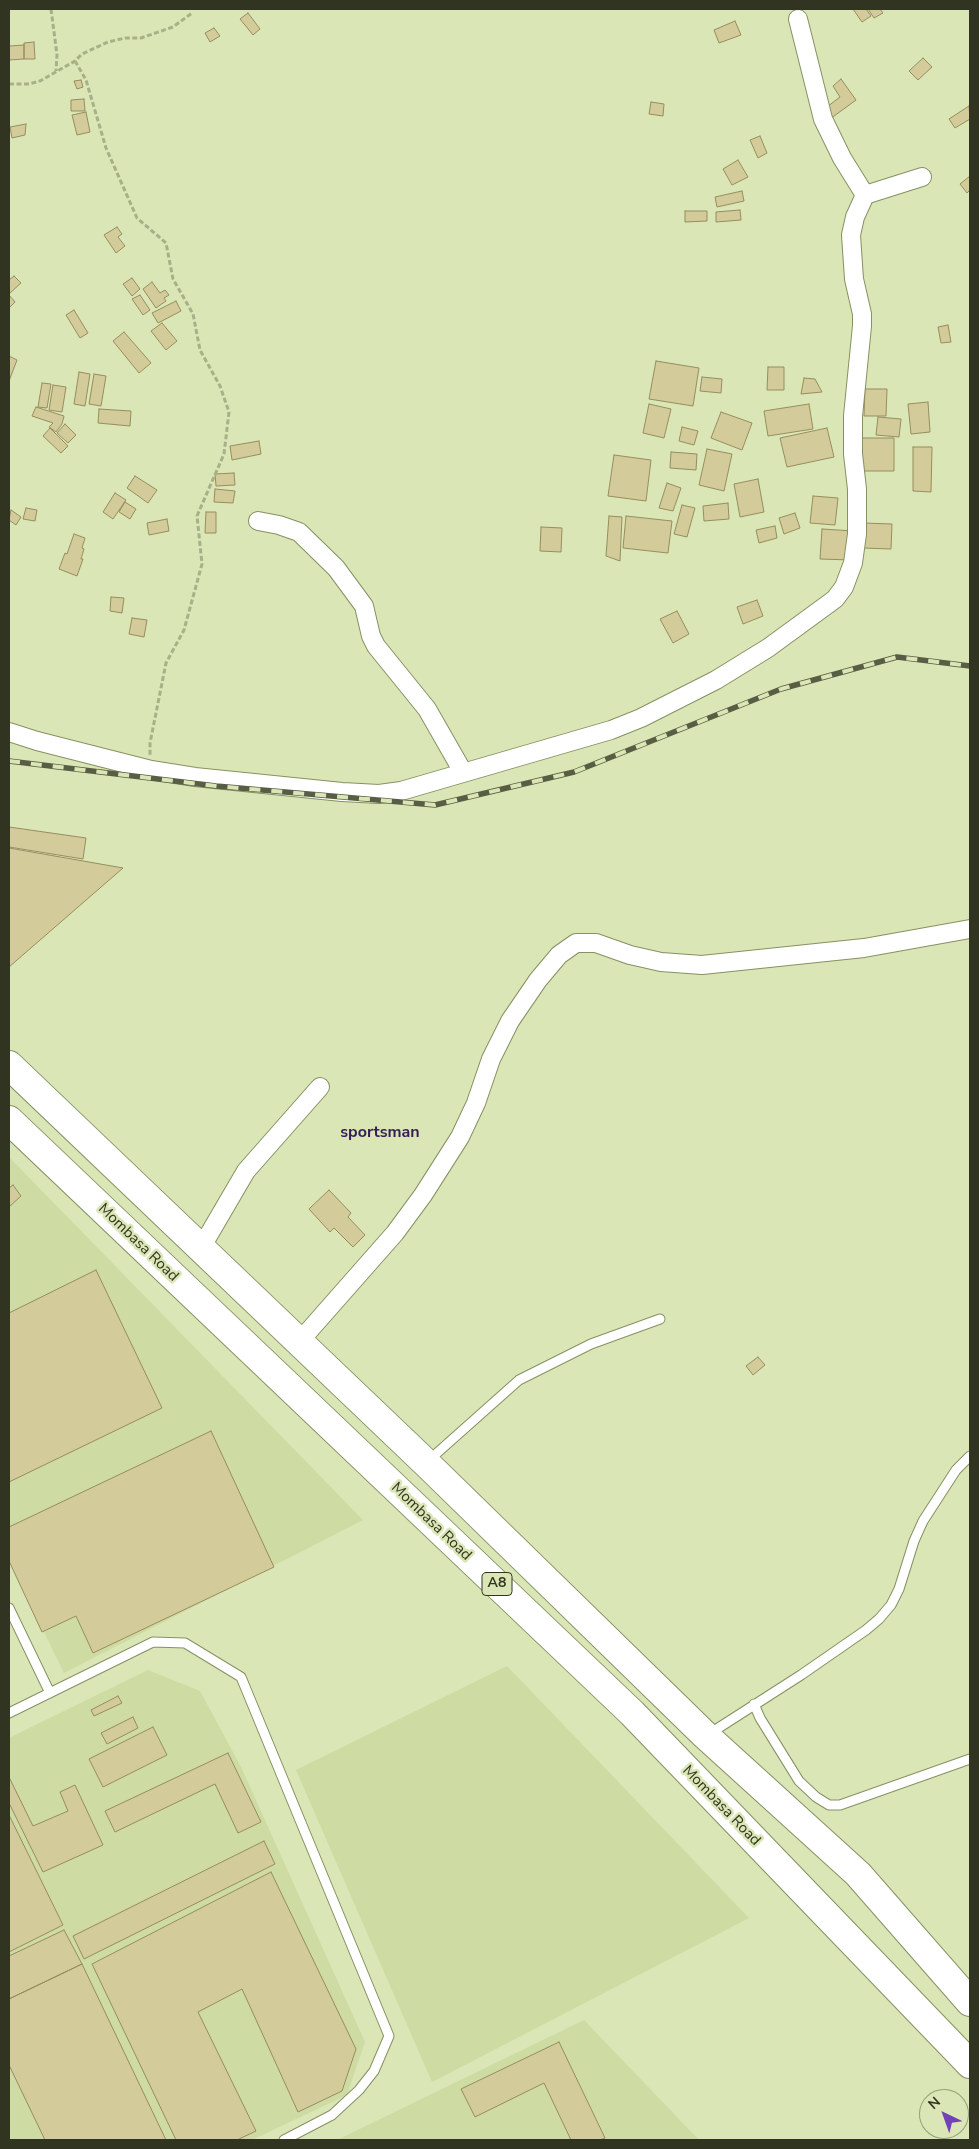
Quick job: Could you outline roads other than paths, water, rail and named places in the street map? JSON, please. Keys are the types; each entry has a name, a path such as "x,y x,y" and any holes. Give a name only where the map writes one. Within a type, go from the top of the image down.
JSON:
{"highway":[{"name":"A8","path":"9,1066 426,1463 706,1736 858,1874 970,2002"},
{"name":"Mombasa Road","path":"9,1120 632,1713 970,2064"}],"street":[{"path":"798,19 823,120 842,158 864,195"},
{"path":"864,195 922,177"},
{"path":"9,732 37,742 151,770 286,788 379,794 416,787 611,730 641,718 716,680 768,648 826,606 844,587 853,563 857,534 857,489 853,454 853,416 862,326 861,307 854,279 852,235 855,217 864,195"},
{"path":"258,521 279,524 299,532 336,568 364,606 371,636 376,646 420,698 463,772"},
{"path":"299,1342 395,1233 423,1195 460,1137 476,1103 491,1059 510,1021 538,980 559,956 576,943 596,944 630,955 661,962 702,965 864,948 970,929"},
{"path":"201,1248 246,1171 320,1087"}],"lane":[{"path":"426,1463 519,1380 563,1356 660,1319"},
{"path":"706,1736 809,1670 879,1619 891,1605 899,1588 914,1541 923,1521 956,1470 970,1456"},
{"path":"9,1608 50,1693"},
{"path":"9,1713 153,1642 185,1643 241,1677 389,2036 374,2070 359,2090 332,2115 284,2140"},
{"path":"754,1704 760,1718 799,1781 816,1797 829,1805 840,1805 970,1759"}],"railway":[{"path":"9,761 216,786 435,805 574,772 781,689 897,657 970,666"}],"district":[{"name":"sportsman","path":"380,1133"}]}
